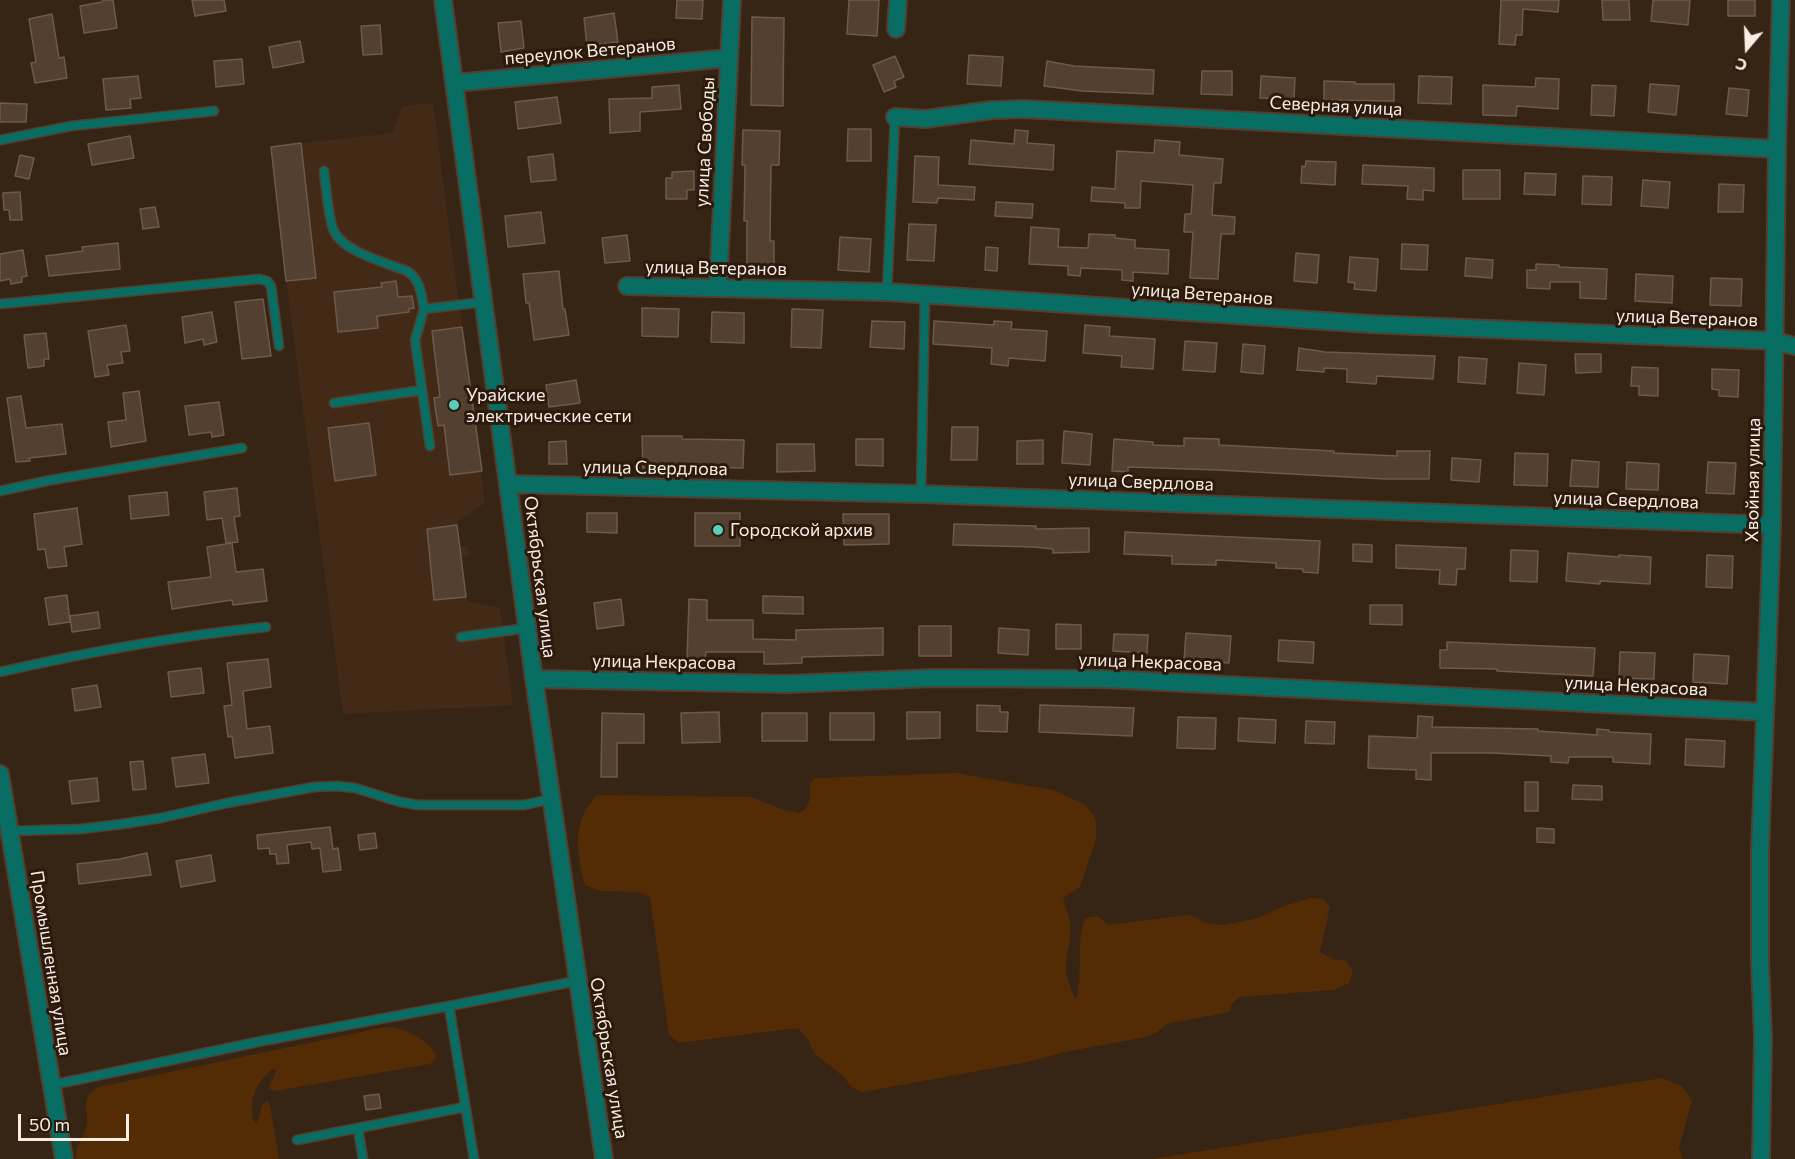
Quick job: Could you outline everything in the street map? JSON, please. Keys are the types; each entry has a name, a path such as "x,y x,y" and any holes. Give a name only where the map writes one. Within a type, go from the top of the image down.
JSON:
{"street":[{"name":"Октябрьская улица","path":"443,0 534,679 604,1159"},
{"name":"улица Свободы","path":"718,287 732,0"},
{"path":"896,29 898,0"},
{"name":"Хвойная улица","path":"1761,1159 1763,1038 1760,851 1772,525 1781,0"},
{"name":"переулок Ветеранов","path":"454,83 729,58"},
{"name":"Северная улица","path":"895,117 926,119 992,110 1024,109 1777,149"},
{"name":"улица Ветеранов","path":"627,286 887,292 1359,324 1774,341 1795,346"},
{"name":"улица Свердлова","path":"508,484 921,494 1772,525"},
{"name":"улица Некрасова","path":"534,679 787,684 935,678 1105,679 1765,712"},
{"name":"Промышленная улица","path":"0,774 64,1159"}],"lane":[{"path":"0,140 71,126 214,111"},
{"path":"887,292 895,117"},
{"path":"324,171 333,229 338,239 350,248 408,271 420,284 424,309 415,340 430,446"},
{"path":"0,304 259,279 267,281 271,286 279,346"},
{"path":"921,494 925,294"},
{"path":"424,309 484,302"},
{"path":"334,403 422,390"},
{"path":"0,491 51,480 242,448"},
{"path":"0,672 96,651 197,634 266,627"},
{"path":"461,637 527,628"},
{"path":"9,831 81,829 122,824 325,786 355,788 418,805 524,805 551,799"},
{"path":"52,1085 262,1041 577,981"},
{"path":"448,1006 474,1159"},
{"path":"297,1140 465,1107"},
{"path":"358,1128 363,1159"}],"shaded area":[{"path":"433,103 485,503 457,522 460,546 467,546 469,556 462,557 467,601 500,608 513,705 343,714 286,281 271,147 392,133 402,106"},
{"path":"956,773 1054,790 1085,805 1092,813 1096,822 1096,839 1080,887 1063,898 1071,930 1066,972 1076,999 1080,938 1085,918 1097,916 1109,925 1189,915 1209,924 1224,925 1258,918 1284,906 1311,898 1323,899 1330,907 1320,952 1335,960 1345,960 1353,971 1349,983 1334,990 1239,997 1232,1004 1229,1012 1167,1024 1156,1033 1146,1037 1065,1052 1027,1062 863,1092 851,1087 845,1078 815,1054 807,1038 798,1028 679,1043 669,1035 650,897 638,892 600,891 585,885 579,861 579,827 583,816 597,795 751,797 784,810 799,813 806,809 810,785 814,778"},
{"path":"385,1027 407,1031 420,1038 436,1054 435,1059 430,1064 273,1091 268,1088 277,1070 272,1069 261,1081 253,1097 253,1120 257,1124 262,1105 267,1101 270,1105 279,1159 76,1159 87,1125 86,1102 91,1092 98,1087"},
{"path":"1662,1078 1682,1086 1692,1101 1679,1148 1683,1159 1151,1159"}],"building":[{"path":"113,0 117,28 84,33 80,6"},
{"path":"192,0 224,0 226,11 195,16"},
{"path":"677,0 703,0 702,19 676,18"},
{"path":"849,0 879,0 877,36 847,34"},
{"path":"1501,0 1559,0 1558,12 1523,9 1522,35 1516,35 1515,45 1499,44"},
{"path":"1602,0 1629,0 1630,20 1603,20"},
{"path":"1653,0 1690,0 1688,25 1651,21"},
{"path":"1728,0 1755,0 1755,16 1728,16"},
{"path":"614,13 618,42 587,46 584,18"},
{"path":"52,14 59,58 64,57 67,78 35,83 31,63 36,62 29,19"},
{"path":"752,17 784,18 783,106 751,105"},
{"path":"521,21 524,48 501,52 498,23"},
{"path":"380,25 382,54 363,55 361,26"},
{"path":"300,41 304,62 273,68 269,47"},
{"path":"969,55 1003,57 1001,86 967,84"},
{"path":"895,56 904,77 894,81 896,87 884,92 873,65"},
{"path":"242,59 244,84 216,87 214,61"},
{"path":"1047,61 1074,66 1154,70 1153,94 1082,91 1044,86"},
{"path":"1202,71 1232,71 1232,95 1201,94"},
{"path":"138,76 141,98 130,99 131,108 106,110 103,79"},
{"path":"1261,76 1295,78 1294,99 1260,98"},
{"path":"1419,76 1452,77 1451,104 1418,103"},
{"path":"1536,78 1559,79 1558,109 1517,106 1516,116 1483,115 1483,85 1535,87"},
{"path":"1324,81 1394,84 1394,101 1324,100"},
{"path":"1650,84 1679,86 1676,115 1648,112"},
{"path":"679,85 681,109 640,112 640,131 610,133 609,99 652,98 652,87"},
{"path":"1592,85 1616,86 1614,116 1591,115"},
{"path":"1729,88 1749,90 1747,116 1726,114"},
{"path":"557,97 561,123 518,129 515,102"},
{"path":"0,103 27,104 26,122 0,122"},
{"path":"848,129 871,129 871,161 847,161"},
{"path":"743,130 780,131 779,165 771,165 770,241 774,241 774,271 747,272 747,221 744,221 745,165 742,165"},
{"path":"1015,130 1028,131 1027,143 1054,145 1053,170 969,164 971,140 1014,144"},
{"path":"130,136 134,158 92,165 88,144"},
{"path":"1155,140 1180,142 1179,155 1223,159 1221,183 1214,183 1212,215 1235,217 1234,234 1221,234 1218,279 1190,278 1193,232 1184,232 1185,214 1191,214 1193,185 1141,181 1140,208 1125,208 1125,203 1091,201 1092,187 1115,189 1117,151 1154,153"},
{"path":"301,143 316,278 286,281 271,147"},
{"path":"553,154 556,180 531,182 528,157"},
{"path":"20,155 34,158 29,179 15,176"},
{"path":"915,156 939,157 938,185 975,187 974,200 938,198 937,203 913,202"},
{"path":"1306,161 1336,162 1335,185 1301,183 1302,166 1305,167"},
{"path":"1363,165 1434,168 1434,191 1423,190 1423,200 1407,199 1408,186 1362,184"},
{"path":"1463,170 1500,170 1500,199 1463,199"},
{"path":"694,171 694,190 687,190 687,199 666,199 666,178 672,178 672,172"},
{"path":"1525,173 1556,174 1555,195 1524,194"},
{"path":"1583,176 1612,177 1611,205 1582,204"},
{"path":"1643,180 1670,182 1668,208 1641,206"},
{"path":"1719,184 1744,185 1743,212 1718,212"},
{"path":"20,192 22,220 10,220 9,210 4,210 3,193"},
{"path":"996,202 1033,204 1032,218 995,216"},
{"path":"155,207 159,227 143,229 140,209"},
{"path":"541,212 545,243 508,247 505,216"},
{"path":"909,224 936,225 934,261 907,260"},
{"path":"1031,227 1059,229 1058,247 1088,248 1089,234 1115,235 1115,238 1135,240 1135,248 1169,250 1168,274 1133,272 1133,281 1122,280 1122,270 1081,268 1080,276 1068,275 1068,266 1029,264"},
{"path":"627,235 630,261 605,263 602,238"},
{"path":"840,237 871,239 869,272 838,270"},
{"path":"118,243 120,269 49,276 46,256 83,251 82,247"},
{"path":"1402,244 1428,245 1427,270 1401,269"},
{"path":"986,247 998,248 997,271 985,270"},
{"path":"23,250 27,276 22,277 22,282 11,284 10,279 0,281 0,254"},
{"path":"1296,253 1319,255 1317,283 1294,281"},
{"path":"1350,257 1378,259 1376,291 1354,289 1355,283 1348,282"},
{"path":"1466,258 1493,260 1492,278 1465,276"},
{"path":"1536,264 1607,269 1606,299 1580,298 1580,282 1550,282 1550,289 1527,288 1527,270 1536,270"},
{"path":"559,271 563,309 565,309 569,335 534,340 529,303 526,303 523,274"},
{"path":"1636,274 1673,276 1672,303 1635,301"},
{"path":"1711,278 1742,279 1741,306 1710,305"},
{"path":"396,281 398,297 412,296 414,308 409,309 409,312 377,316 378,328 338,332 334,292 382,287 381,283"},
{"path":"263,299 271,356 242,359 235,302"},
{"path":"642,308 679,309 678,337 642,336"},
{"path":"792,309 823,310 821,348 791,347"},
{"path":"212,312 217,342 204,345 203,339 185,343 182,317"},
{"path":"712,312 744,313 744,343 711,342"},
{"path":"872,321 905,322 904,349 870,347"},
{"path":"934,321 994,325 994,321 1012,322 1011,329 1047,331 1045,361 1009,358 1008,366 991,364 992,348 933,344"},
{"path":"126,325 130,351 121,352 123,363 107,365 109,375 95,377 88,331"},
{"path":"1085,325 1110,327 1109,336 1155,339 1153,369 1121,367 1122,356 1083,353"},
{"name":"Урайские электрические сети","path":"462,327 482,471 450,475 444,425 438,426 434,398 440,397 432,331"},
{"path":"46,333 49,359 44,359 44,366 28,368 24,335"},
{"path":"1185,341 1217,343 1215,372 1183,370"},
{"path":"1243,344 1265,346 1263,374 1241,372"},
{"path":"1299,348 1325,352 1435,356 1433,379 1377,376 1376,384 1347,382 1347,369 1324,368 1324,372 1297,370"},
{"path":"1575,354 1601,354 1601,372 1576,373"},
{"path":"1459,357 1487,359 1485,384 1458,382"},
{"path":"1519,363 1546,365 1544,395 1517,393"},
{"path":"1632,367 1658,368 1658,396 1639,395 1639,386 1631,386"},
{"path":"1712,369 1739,370 1738,397 1719,396 1719,390 1712,389"},
{"path":"576,380 580,403 549,407 546,385"},
{"path":"139,391 146,441 111,447 108,422 126,420 123,393"},
{"path":"21,396 26,428 62,424 66,454 29,458 30,461 16,462 7,398"},
{"path":"219,402 224,435 212,437 211,432 189,435 185,406"},
{"path":"369,423 376,475 335,481 328,428"},
{"path":"952,427 978,427 977,460 951,460"},
{"path":"1064,431 1092,434 1090,465 1062,463"},
{"path":"642,436 744,440 743,468 643,469"},
{"path":"1184,438 1219,439 1219,445 1334,451 1334,453 1397,456 1397,451 1430,451 1429,479 1128,467 1128,472 1112,471 1114,439 1153,442 1153,445 1184,446"},
{"path":"856,439 883,439 883,466 856,465"},
{"path":"1043,440 1043,464 1017,464 1017,441"},
{"path":"566,441 567,464 549,464 549,442"},
{"path":"777,444 814,444 815,471 777,472"},
{"path":"1515,453 1548,454 1547,486 1514,485"},
{"path":"1452,458 1481,460 1479,482 1451,480"},
{"path":"1572,460 1599,462 1598,487 1570,486"},
{"path":"1627,462 1659,464 1658,490 1626,489"},
{"path":"1708,462 1736,463 1734,494 1706,493"},
{"path":"237,488 240,516 234,517 238,542 226,543 222,518 207,520 204,492"},
{"path":"167,492 169,515 131,519 129,496"},
{"path":"77,508 82,544 64,547 67,566 48,568 45,549 38,550 34,514"},
{"path":"587,513 617,513 617,533 587,532"},
{"name":"Городской архив","path":"695,513 740,513 740,546 695,546"},
{"path":"843,514 889,514 889,544 844,545"},
{"path":"954,524 1036,526 1036,529 1089,528 1089,552 1053,553 1053,549 1034,547 953,545"},
{"path":"457,525 466,597 434,600 427,529"},
{"path":"1125,532 1320,541 1318,573 1303,572 1303,569 1276,568 1276,563 1216,560 1216,565 1172,564 1172,556 1124,554"},
{"path":"232,543 236,572 263,569 267,601 233,605 232,600 172,609 168,582 211,577 207,547"},
{"path":"1353,544 1372,545 1372,562 1353,561"},
{"path":"1396,545 1466,548 1465,569 1457,569 1456,585 1439,584 1440,570 1396,568"},
{"path":"1511,550 1538,551 1537,582 1510,581"},
{"path":"1568,553 1651,557 1650,584 1566,581"},
{"path":"1707,555 1733,556 1732,588 1706,587"},
{"path":"67,595 70,622 49,625 45,598"},
{"path":"763,596 803,597 803,614 763,613"},
{"path":"621,599 624,625 597,629 594,603"},
{"path":"689,599 707,600 707,620 753,620 753,639 796,640 796,630 883,628 883,655 802,657 802,663 776,664 764,664 764,652 706,652 705,659 687,659"},
{"path":"1370,605 1402,605 1402,625 1370,624"},
{"path":"98,612 100,628 72,632 70,616"},
{"path":"1056,624 1081,625 1081,649 1056,649"},
{"path":"919,626 951,626 951,656 919,656"},
{"path":"999,628 1029,630 1028,655 998,653"},
{"path":"1186,633 1231,636 1229,663 1184,660"},
{"path":"1114,634 1148,635 1147,653 1113,651"},
{"path":"1279,640 1314,642 1313,663 1278,661"},
{"path":"1447,642 1595,648 1593,676 1497,671 1497,669 1440,668 1440,650 1447,650"},
{"path":"1620,652 1655,653 1654,679 1619,678"},
{"path":"1694,654 1729,656 1727,684 1693,682"},
{"path":"268,659 271,687 243,691 247,729 270,726 273,753 235,758 232,736 228,737 224,706 232,705 227,663"},
{"path":"201,668 204,693 171,697 168,672"},
{"path":"97,685 101,707 75,711 72,689"},
{"path":"977,705 1000,706 1000,712 1008,712 1007,732 977,731"},
{"path":"1040,705 1134,708 1132,736 1039,732"},
{"path":"719,712 720,742 682,743 681,713"},
{"path":"907,712 940,712 940,738 907,739"},
{"path":"602,713 644,714 644,743 617,743 617,777 601,777"},
{"path":"762,713 807,713 807,741 762,741"},
{"path":"830,713 874,713 874,740 830,740"},
{"path":"1418,716 1433,717 1432,727 1538,729 1538,731 1597,735 1597,729 1609,730 1609,732 1651,734 1650,764 1613,762 1613,757 1569,757 1568,763 1551,762 1551,756 1431,753 1431,780 1416,779 1416,770 1368,768 1369,736 1417,738"},
{"path":"1178,717 1216,718 1215,749 1177,748"},
{"path":"1239,718 1276,720 1275,743 1238,741"},
{"path":"1306,721 1335,722 1334,744 1305,743"},
{"path":"1686,739 1725,741 1724,767 1685,765"},
{"path":"205,754 209,783 176,787 172,758"},
{"path":"143,761 146,789 133,790 130,762"},
{"path":"97,778 99,801 72,804 69,781"},
{"path":"1525,782 1538,782 1538,811 1525,811"},
{"path":"1573,785 1602,786 1602,800 1572,799"},
{"path":"330,827 333,849 338,848 341,870 323,872 320,848 312,849 311,842 287,845 289,863 277,864 276,854 270,854 269,848 258,849 257,835"},
{"path":"1537,828 1554,829 1554,843 1537,842"},
{"path":"375,833 377,848 360,850 358,835"},
{"path":"147,853 151,875 79,884 77,864"},
{"path":"211,855 215,881 181,887 176,861"},
{"path":"379,1094 381,1108 366,1110 364,1096"}],"place":[{"name":"Урайские электрические сети","path":"454,405"},
{"name":"Городской архив","path":"718,530"}]}
